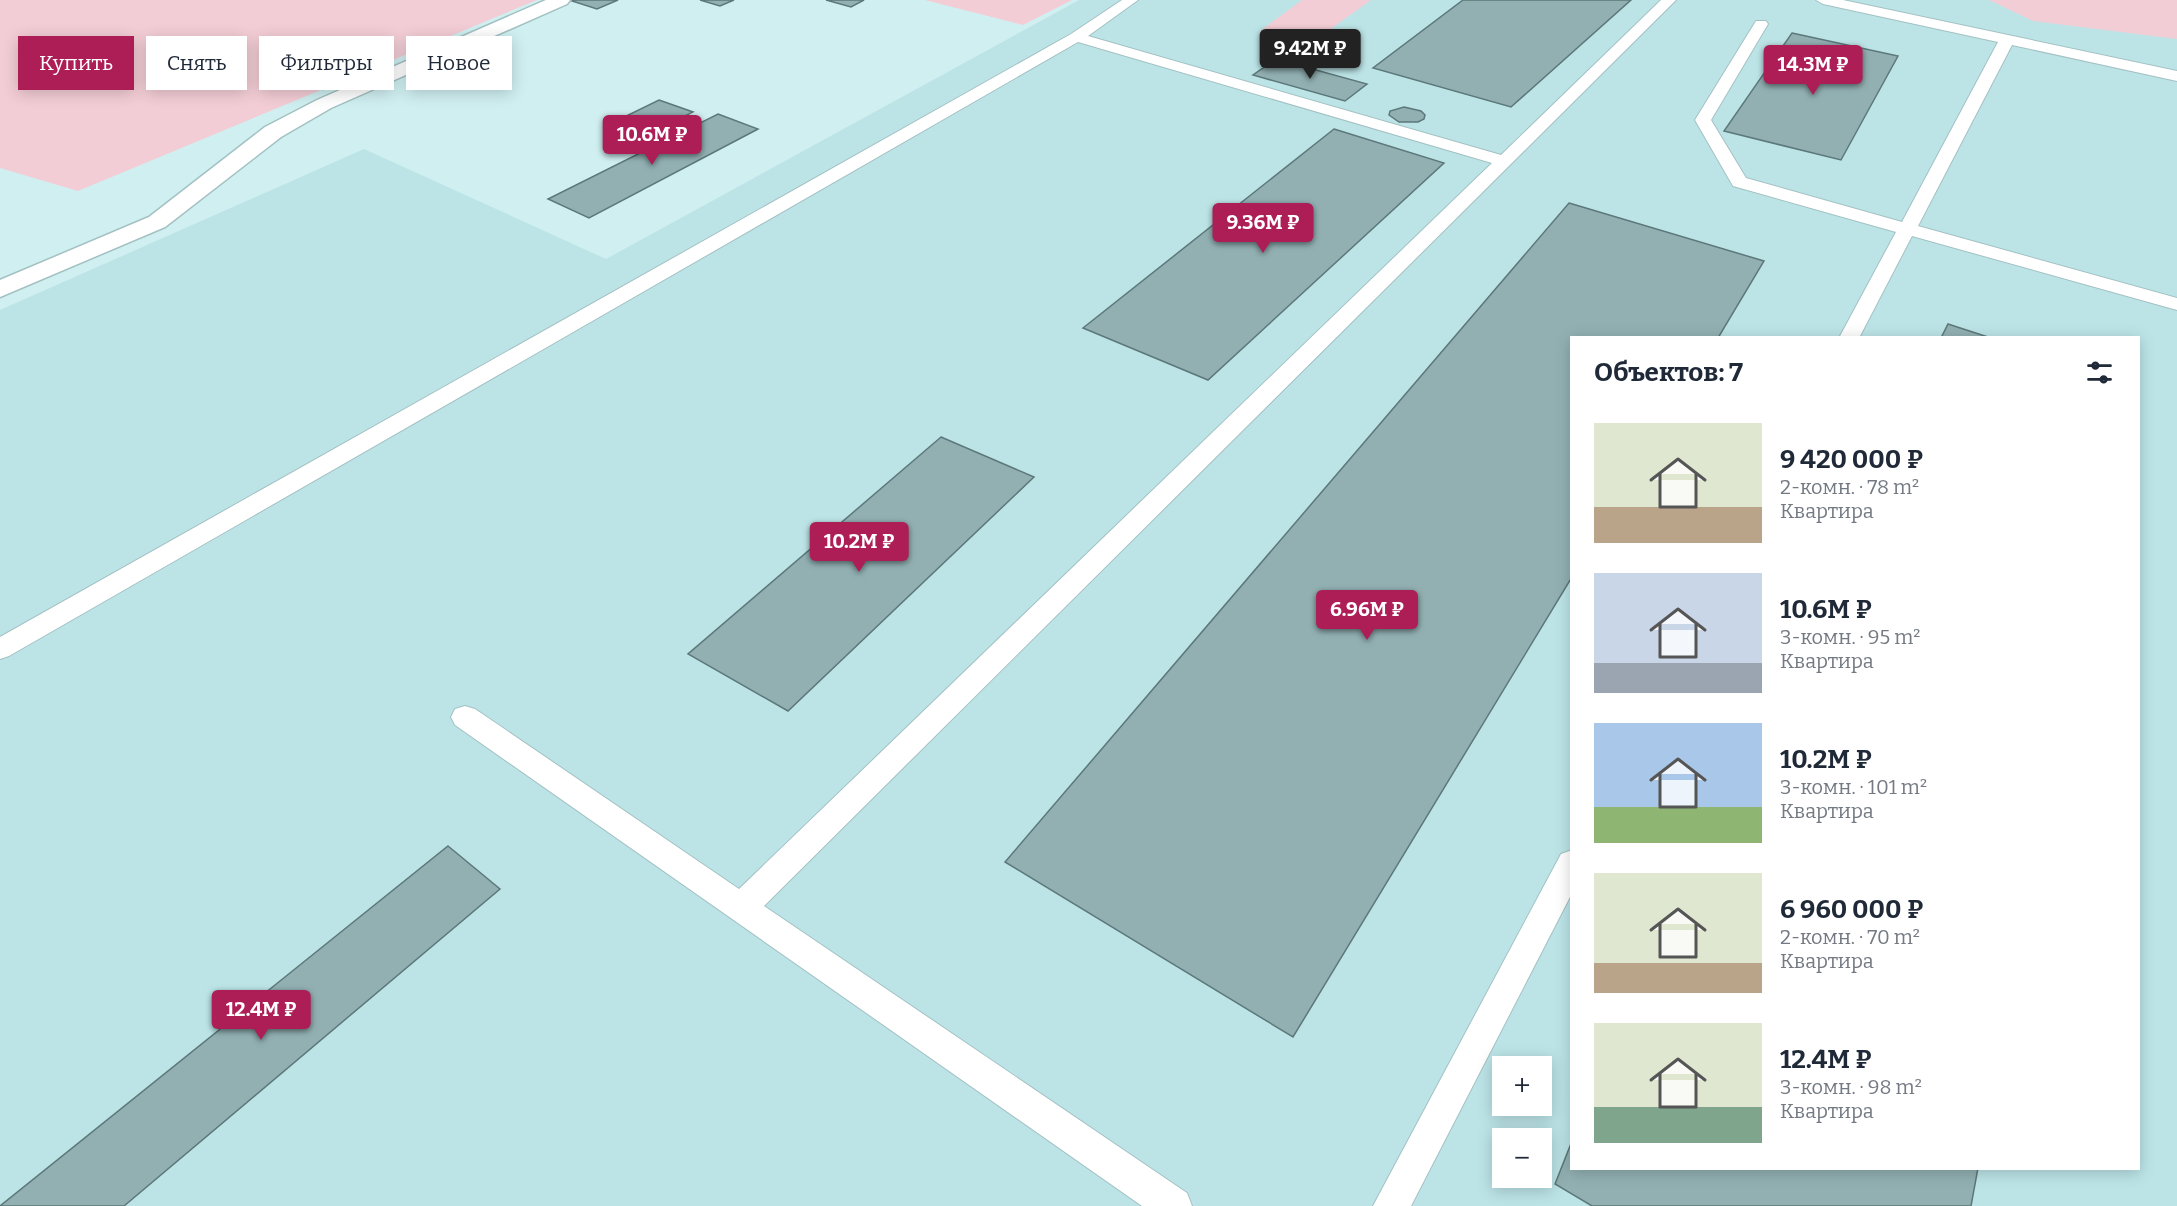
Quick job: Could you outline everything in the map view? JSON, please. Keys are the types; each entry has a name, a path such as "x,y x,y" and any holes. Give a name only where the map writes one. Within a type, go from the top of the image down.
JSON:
{"street":[{"path":"0,289 157,222 273,132 324,104 561,0"}],"lane":[{"path":"0,649 1076,37 1131,0"},
{"path":"741,908 1669,0"},
{"path":"1823,0 2177,76"},
{"path":"1761,24 1703,120 1739,182 2177,304"},
{"path":"1076,37 1504,161"},
{"path":"1850,336 2007,40"},
{"path":"465,717 1174,1206"},
{"path":"1391,1206 1570,867"}],"shaded area":[{"path":"0,0 537,0 450,36 406,36 406,55 394,60 394,36 259,36 259,90 321,90 78,191 0,168"},
{"path":"925,0 1072,0 1023,25"},
{"path":"1079,0 2177,0 2177,1206 0,1206 0,310 364,149 606,259"},
{"path":"1302,0 1371,0 1308,45 1260,31"},
{"path":"1989,0 2177,0 2177,39 2033,21"}],"building":[{"path":"618,0 597,9 572,1"},
{"path":"700,0 734,0 720,6"},
{"path":"826,0 864,0 851,7"},
{"path":"1463,0 1631,0 1511,107 1373,68"},
{"path":"1792,33 1898,56 1841,160 1724,131"},
{"path":"1276,59 1367,84 1345,101 1253,75"},
{"path":"659,100 693,112 646,136 612,123"},
{"path":"1404,107 1421,111 1425,115 1424,119 1418,122 1399,122 1389,115 1390,111"},
{"path":"718,114 758,129 589,218 548,199"},
{"path":"1334,129 1444,163 1208,380 1083,328"},
{"path":"1569,203 1764,261 1719,336 1570,336 1570,580 1293,1037 1005,862"},
{"path":"1948,324 1985,336 1942,336"},
{"path":"941,437 1034,477 788,711 688,654"},
{"path":"448,846 500,889 124,1206 0,1206"},
{"path":"1570,1146 1570,1170 1978,1170 1971,1206 1592,1206 1555,1184"}]}
